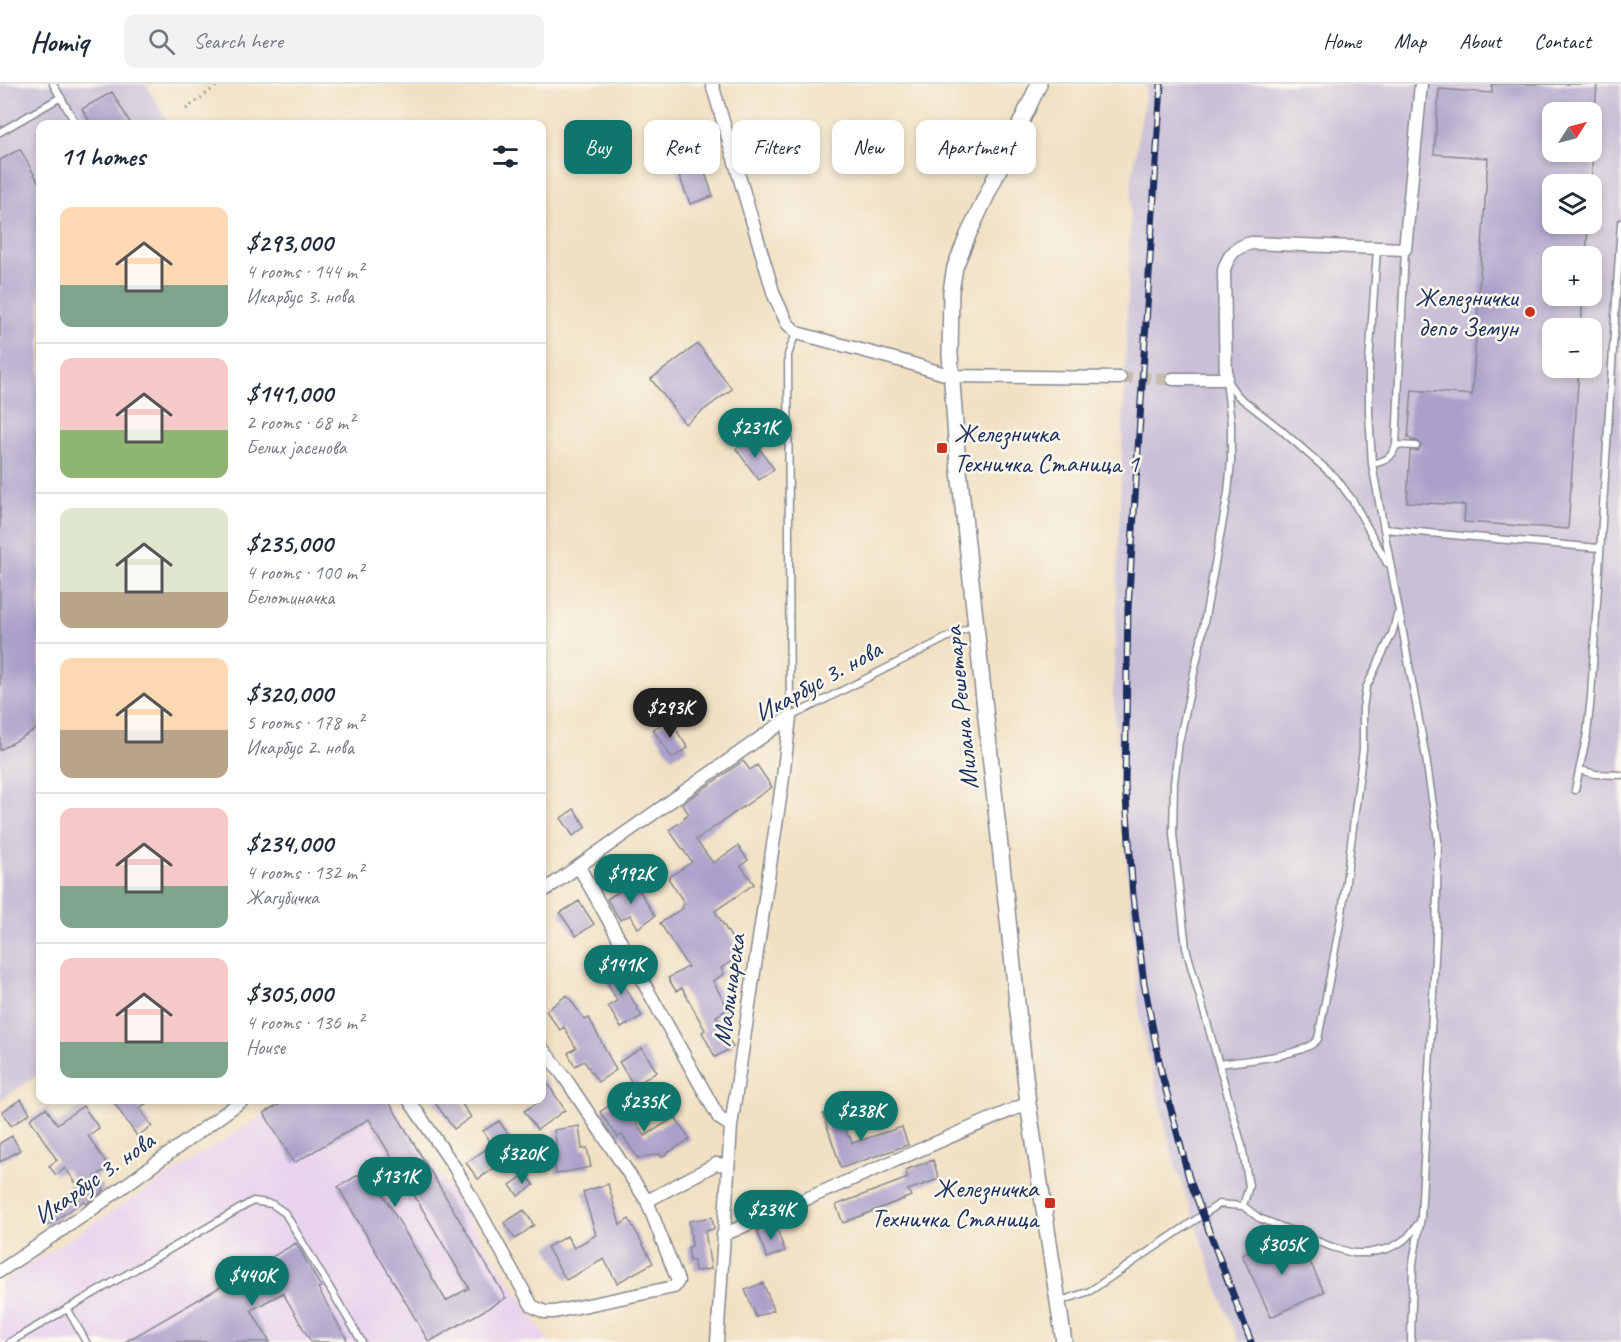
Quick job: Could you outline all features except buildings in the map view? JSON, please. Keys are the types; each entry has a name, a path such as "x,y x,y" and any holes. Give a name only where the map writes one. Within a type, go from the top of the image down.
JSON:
{"street":[{"path":"712,84 774,295 787,323 797,333 951,376 1119,378"},
{"name":"Милана Решетара","path":"1039,84 968,235 956,267 950,310 951,376 957,452 1028,1103 1064,1342"},
{"path":"1173,379 1226,379 1224,270 1229,256 1245,244 1405,249 1421,84"},
{"name":"Икарбус 3. нова","path":"546,889 790,717"},
{"name":"Малинарска","path":"717,1342 731,1126 790,717"},
{"path":"579,867 718,1118 731,1126"},
{"path":"412,1104 455,1168 527,1300 538,1310 554,1312 674,1287 678,1281 646,1201 546,1053"},
{"path":"723,1235 1028,1103"},
{"name":"Икарбус 3. нова","path":"0,1271 87,1213 237,1104"},
{"path":"646,1201 716,1164 728,1165"}],"lane":[{"path":"53,84 74,120"},
{"path":"0,132 61,97"},
{"path":"1575,790 1592,696 1599,548 1621,223"},
{"path":"1377,249 1369,383 1372,464 1426,758 1438,840 1436,939 1421,1217 1413,1263 1412,1342"},
{"path":"1372,464 1388,460 1394,453 1396,445 1405,249"},
{"path":"790,717 788,355 797,333"},
{"path":"1226,379 1238,396 1280,428 1336,478 1353,501 1391,572"},
{"path":"1226,379 1231,424 1231,461 1200,645 1179,742 1174,783 1173,834 1186,948 1242,1146 1249,1186 1243,1206"},
{"path":"1396,445 1416,446"},
{"path":"1384,529 1599,548"},
{"path":"1219,1064 1299,1051 1314,1044 1318,1039 1342,914 1364,749 1363,708 1366,688 1392,634 1398,611"},
{"name":"Икарбус 3. нова","path":"790,717 958,632 976,626"},
{"path":"1580,770 1621,776"},
{"path":"10,1342 253,1201 272,1204 285,1213 362,1342"},
{"path":"1057,1303 1090,1291 1219,1204 1243,1206 1259,1218 1353,1253 1377,1251 1398,1244 1417,1228 1421,1217"},
{"path":"67,1308 86,1342"}],"path":[{"path":"186,109 219,84"}],"shaded area":[{"path":"0,84 146,84 167,120 36,120 36,1077 0,1100"},
{"path":"1147,84 1621,84 1621,1342 1239,1342 1222,1300 1174,1161 1140,1021 1113,695 1132,177"},
{"path":"281,1104 394,1104 549,1342 0,1342 0,1283"}],"tunnel":[{"path":"1120,378 1173,379"}],"railway":[{"path":"1161,84 1128,609 1125,784 1133,896 1144,983 1161,1071 1189,1178 1251,1342"}],"place":[{"name":"Железнички депо Земун","path":"1530,312"},
{"name":"Железничка Техничка Станица 1","path":"942,448"},
{"name":"Железничка Техничка Станица","path":"1050,1203"}]}
